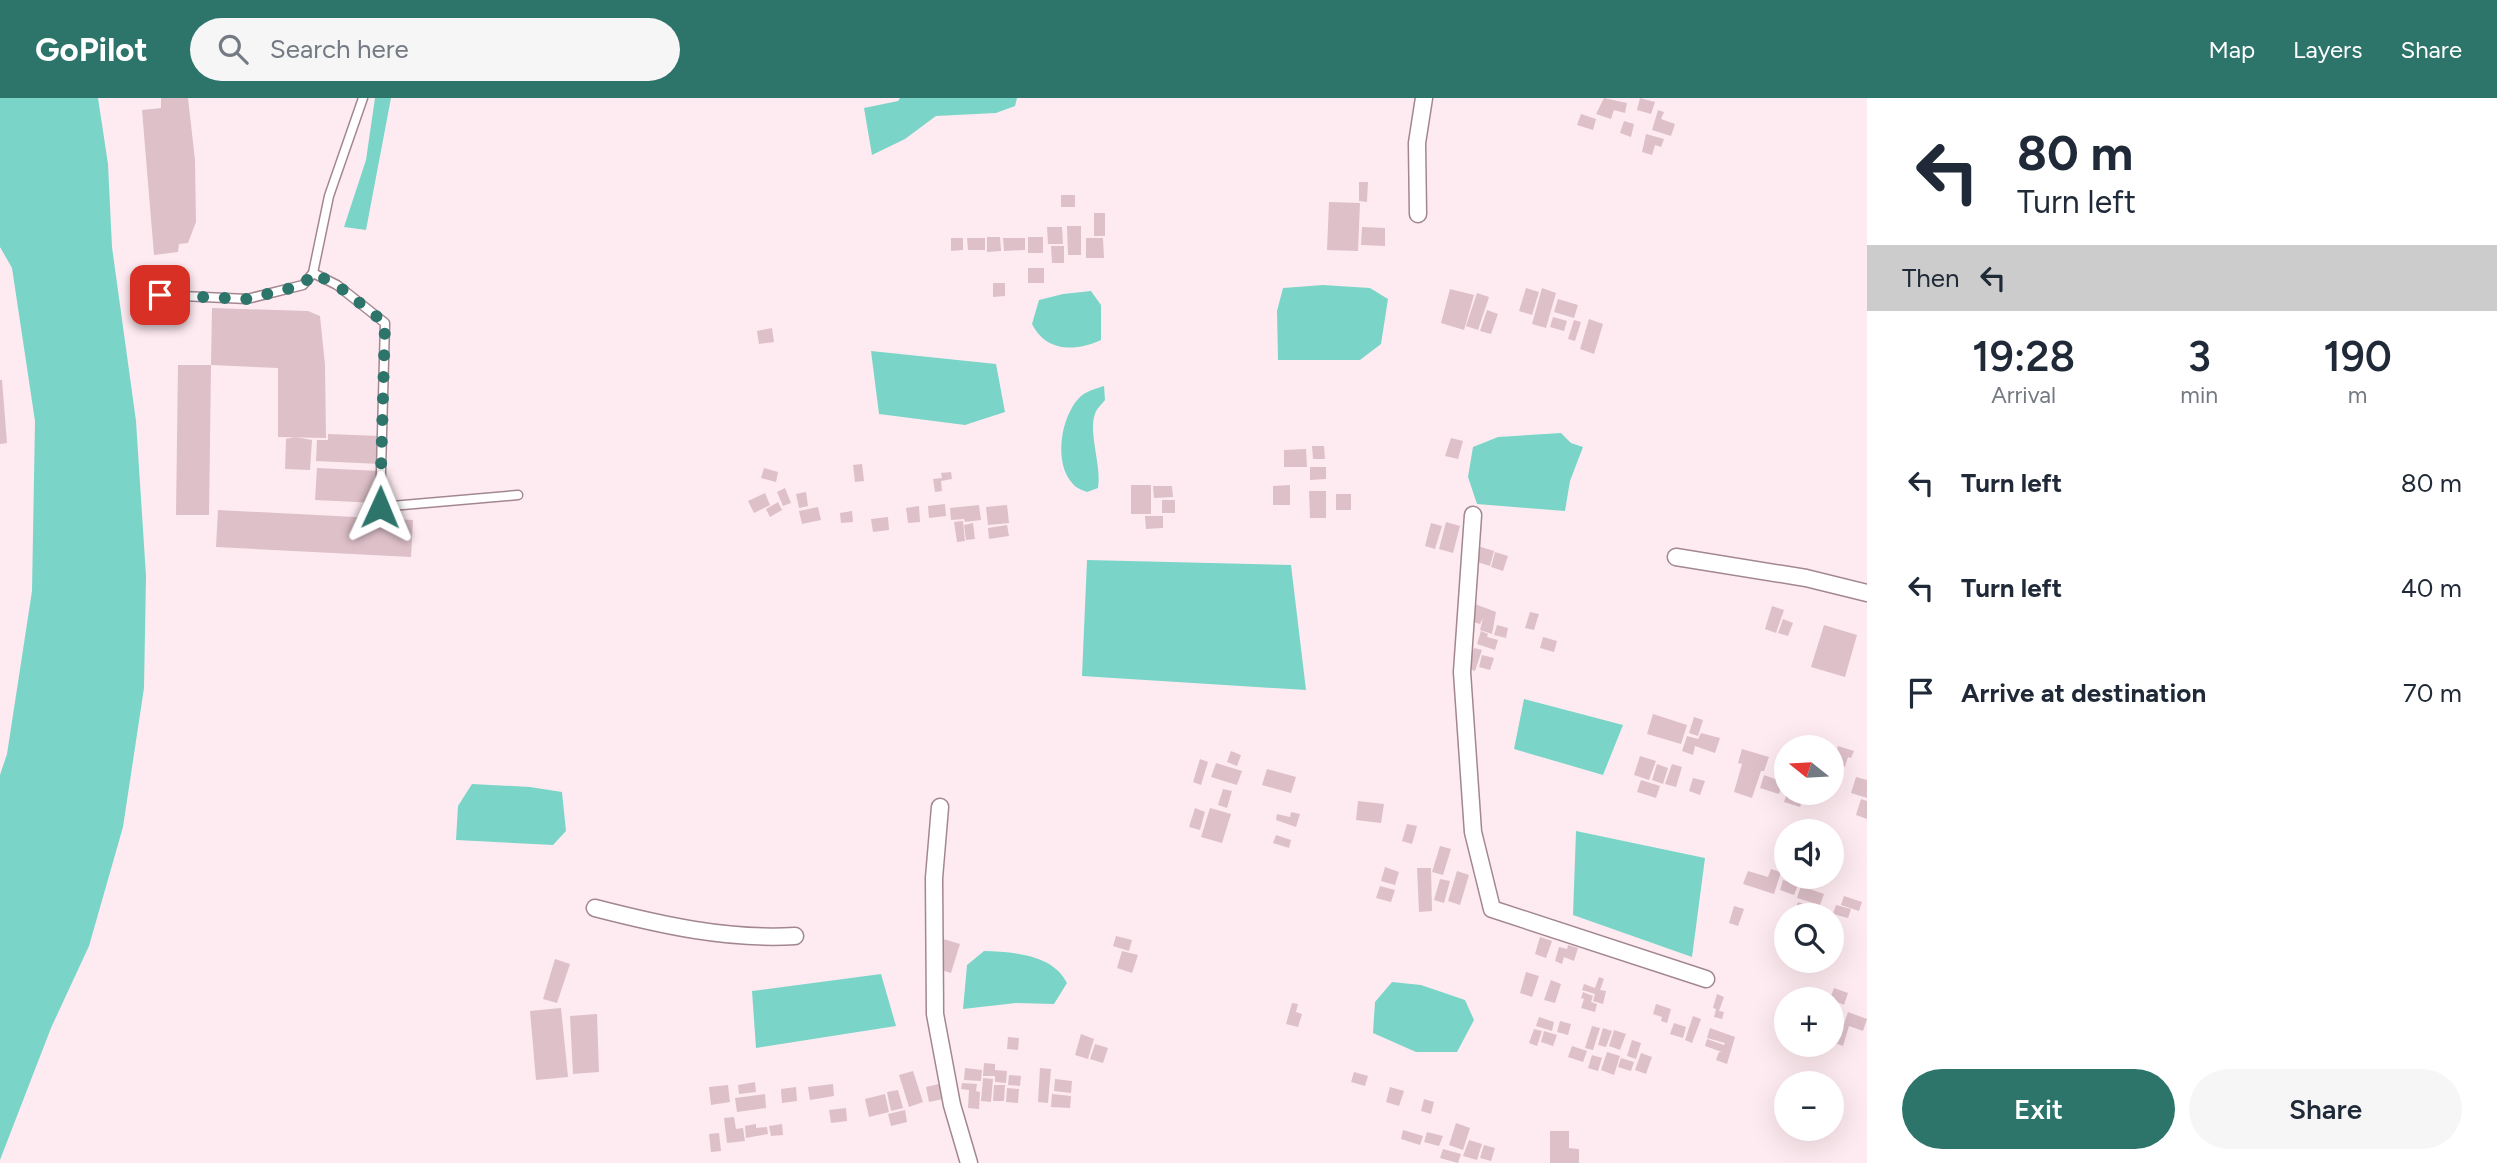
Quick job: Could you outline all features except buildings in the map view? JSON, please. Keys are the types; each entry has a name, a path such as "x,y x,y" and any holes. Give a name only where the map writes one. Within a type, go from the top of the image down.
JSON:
{"street":[{"path":"1418,214 1417,143 1424,98"},
{"path":"1473,515 1462,672 1473,832 1492,909 1706,979"},
{"path":"1676,556 1805,578 1867,593"},
{"path":"940,807 934,878 935,1014 952,1105 970,1163"},
{"path":"595,908 665,926 768,938 795,936"}],"lane":[{"path":"160,295 247,299 303,285 313,273 329,196 363,98"},
{"path":"313,273 337,285 385,323 380,507 518,495"}],"shaded area":[{"path":"0,98 98,98 108,164 112,247 136,421 146,576 144,688 123,827 89,946 51,1028 0,1160 0,775 7,754 32,591 35,421 12,268 0,247"},
{"path":"375,98 391,98 366,230 344,227 366,160"},
{"path":"900,98 1017,98 1015,106 996,113 936,116 905,139 872,155 864,108 898,101"},
{"path":"1323,285 1370,288 1388,299 1381,344 1360,360 1278,360 1277,311 1283,288"},
{"path":"1091,291 1101,305 1101,340 1071,348 1062,347 1053,345 1038,333 1032,324 1039,300"},
{"path":"871,351 996,364 1005,412 965,425 879,414"},
{"path":"1104,386 1105,400 1093,421 1098,488 1087,492 1074,485 1067,475 1061,453 1062,440 1068,416 1079,398"},
{"path":"1561,433 1571,443 1583,447 1570,481 1565,511 1477,504 1468,477 1473,447 1498,437"},
{"path":"1087,560 1291,565 1306,690 1082,676"},
{"path":"1524,699 1623,725 1603,775 1514,749"},
{"path":"472,784 530,787 562,792 566,831 553,845 456,840 458,806"},
{"path":"1576,831 1705,858 1692,957 1573,915"},
{"path":"984,951 1007,952 1042,960 1061,973 1067,983 1054,1004 1016,1003 963,1009 967,965"},
{"path":"881,974 896,1026 756,1048 752,991"},
{"path":"1392,982 1421,985 1465,1000 1474,1020 1457,1052 1416,1052 1373,1033 1375,1002"}],"route":[{"path":"160,295 247,299 303,285 313,273 337,285 385,323 380,507"}]}
